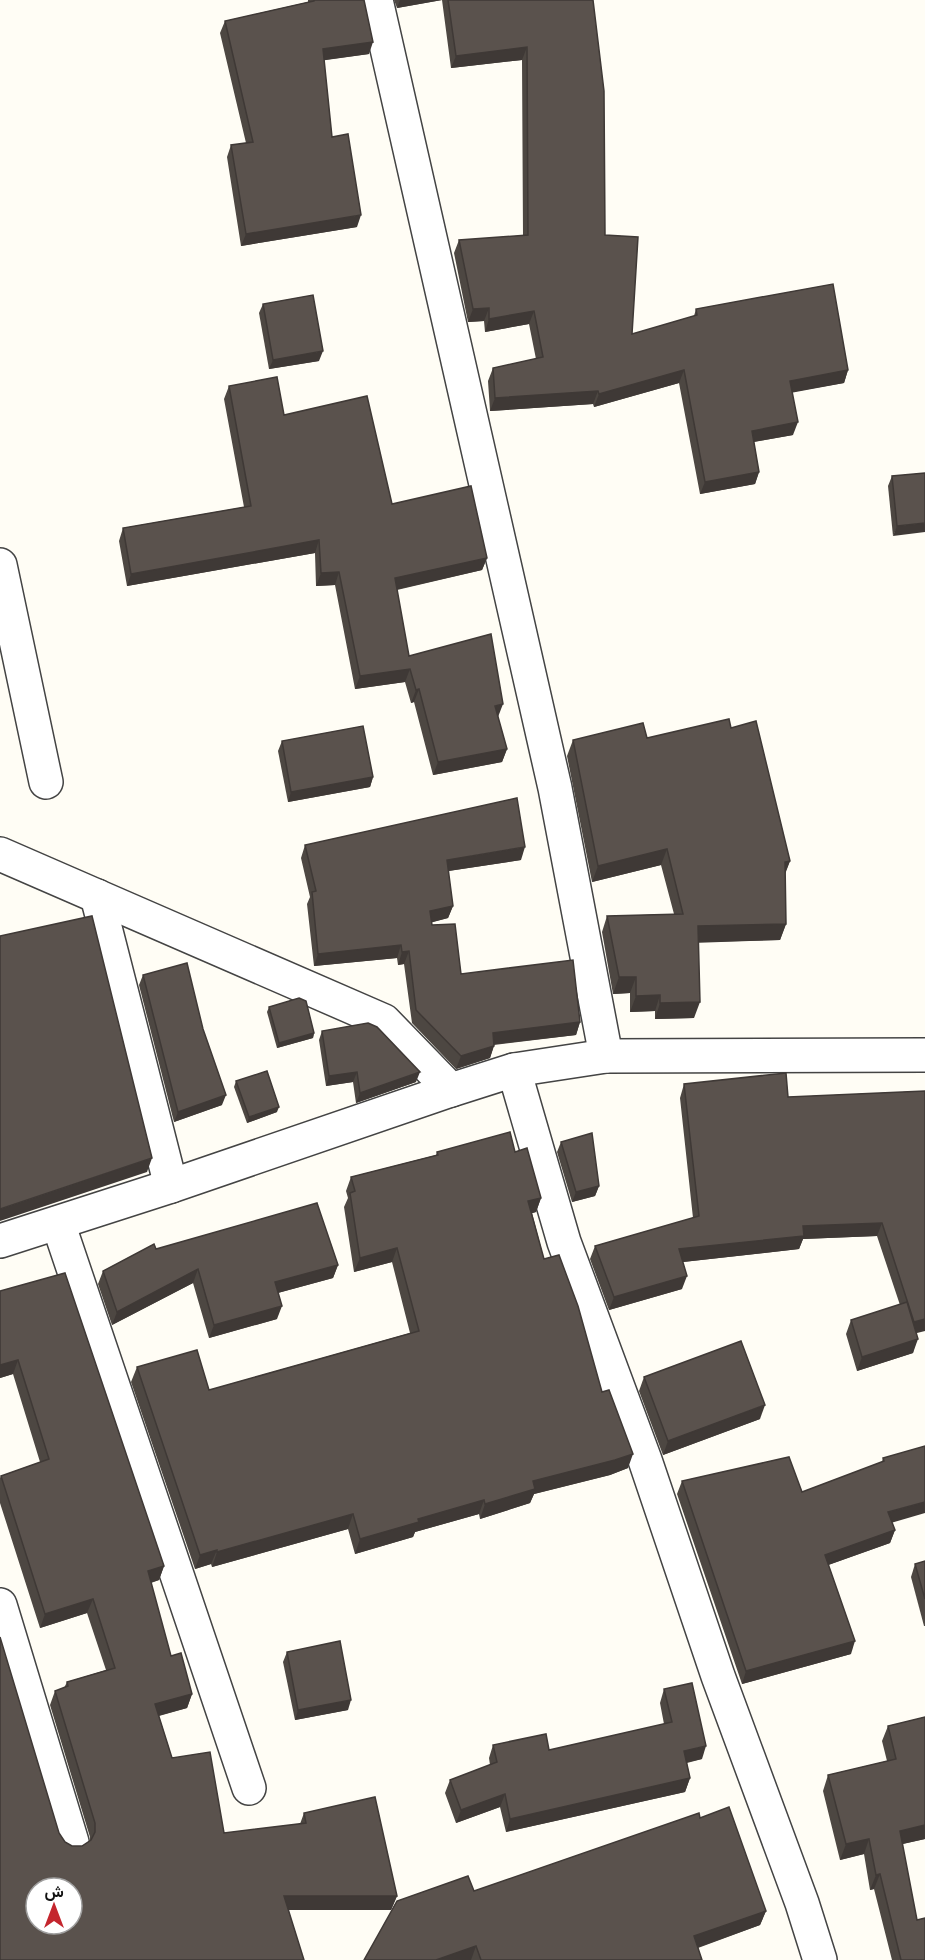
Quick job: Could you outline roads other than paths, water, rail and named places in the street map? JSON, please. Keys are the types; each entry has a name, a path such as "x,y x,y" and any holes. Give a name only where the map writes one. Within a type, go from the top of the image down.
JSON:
{"street":[{"path":"376,0 555,788 606,1056"},
{"path":"0,565 46,782"},
{"path":"0,854 384,1021 452,1090"},
{"path":"98,896 171,1186"},
{"path":"0,1241 514,1070 606,1056 925,1055"},
{"path":"514,1070 564,1242 645,1460 718,1676 802,1903 820,1960"},
{"path":"58,1223 249,1788"},
{"path":"0,1605 72,1842"}]}
